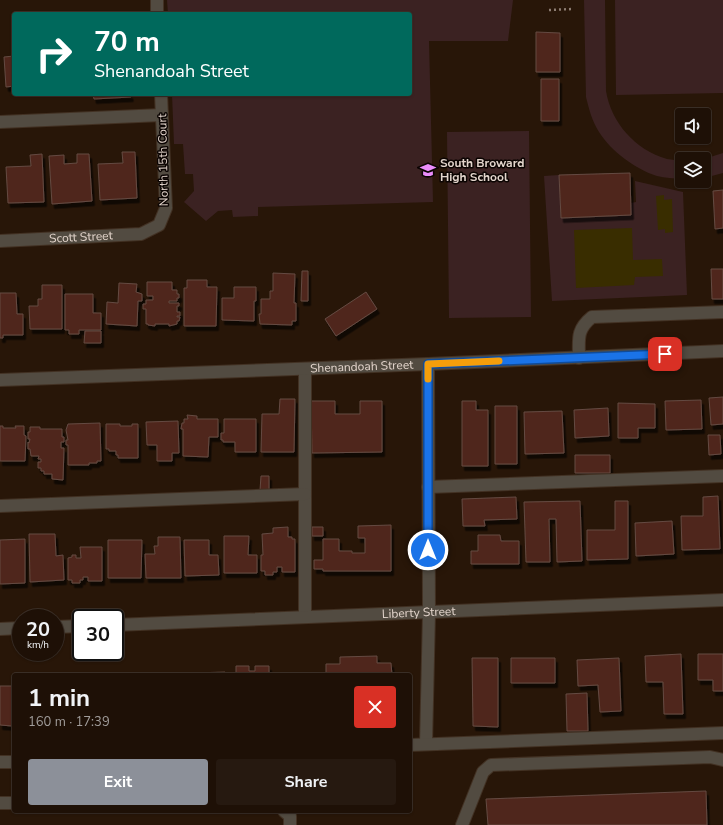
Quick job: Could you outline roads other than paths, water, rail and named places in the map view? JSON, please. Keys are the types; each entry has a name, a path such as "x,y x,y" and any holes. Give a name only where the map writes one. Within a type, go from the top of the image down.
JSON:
{"street":[{"path":"157,0 157,12"},
{"name":"North 15th Court","path":"159,225 166,208 161,96"},
{"path":"0,122 162,115"},
{"name":"Scott Street","path":"0,241 141,234 159,225"},
{"path":"579,358 579,334 584,324 592,317 723,312"},
{"name":"Shenandoah Street","path":"0,380 723,352"},
{"path":"426,744 429,613 428,364"},
{"path":"304,369 305,618"},
{"path":"428,487 723,476"},
{"path":"0,506 305,494"},
{"name":"Liberty Street","path":"124,625 723,600"},
{"path":"0,629 12,628"},
{"path":"412,744 723,733"},
{"path":"462,825 483,772 492,766 710,757 723,760"},
{"path":"0,762 12,762"},
{"path":"0,803 12,803"},
{"path":"286,813 290,816 290,825"}],"place":[{"name":"South Broward High School","path":"428,170"}]}
